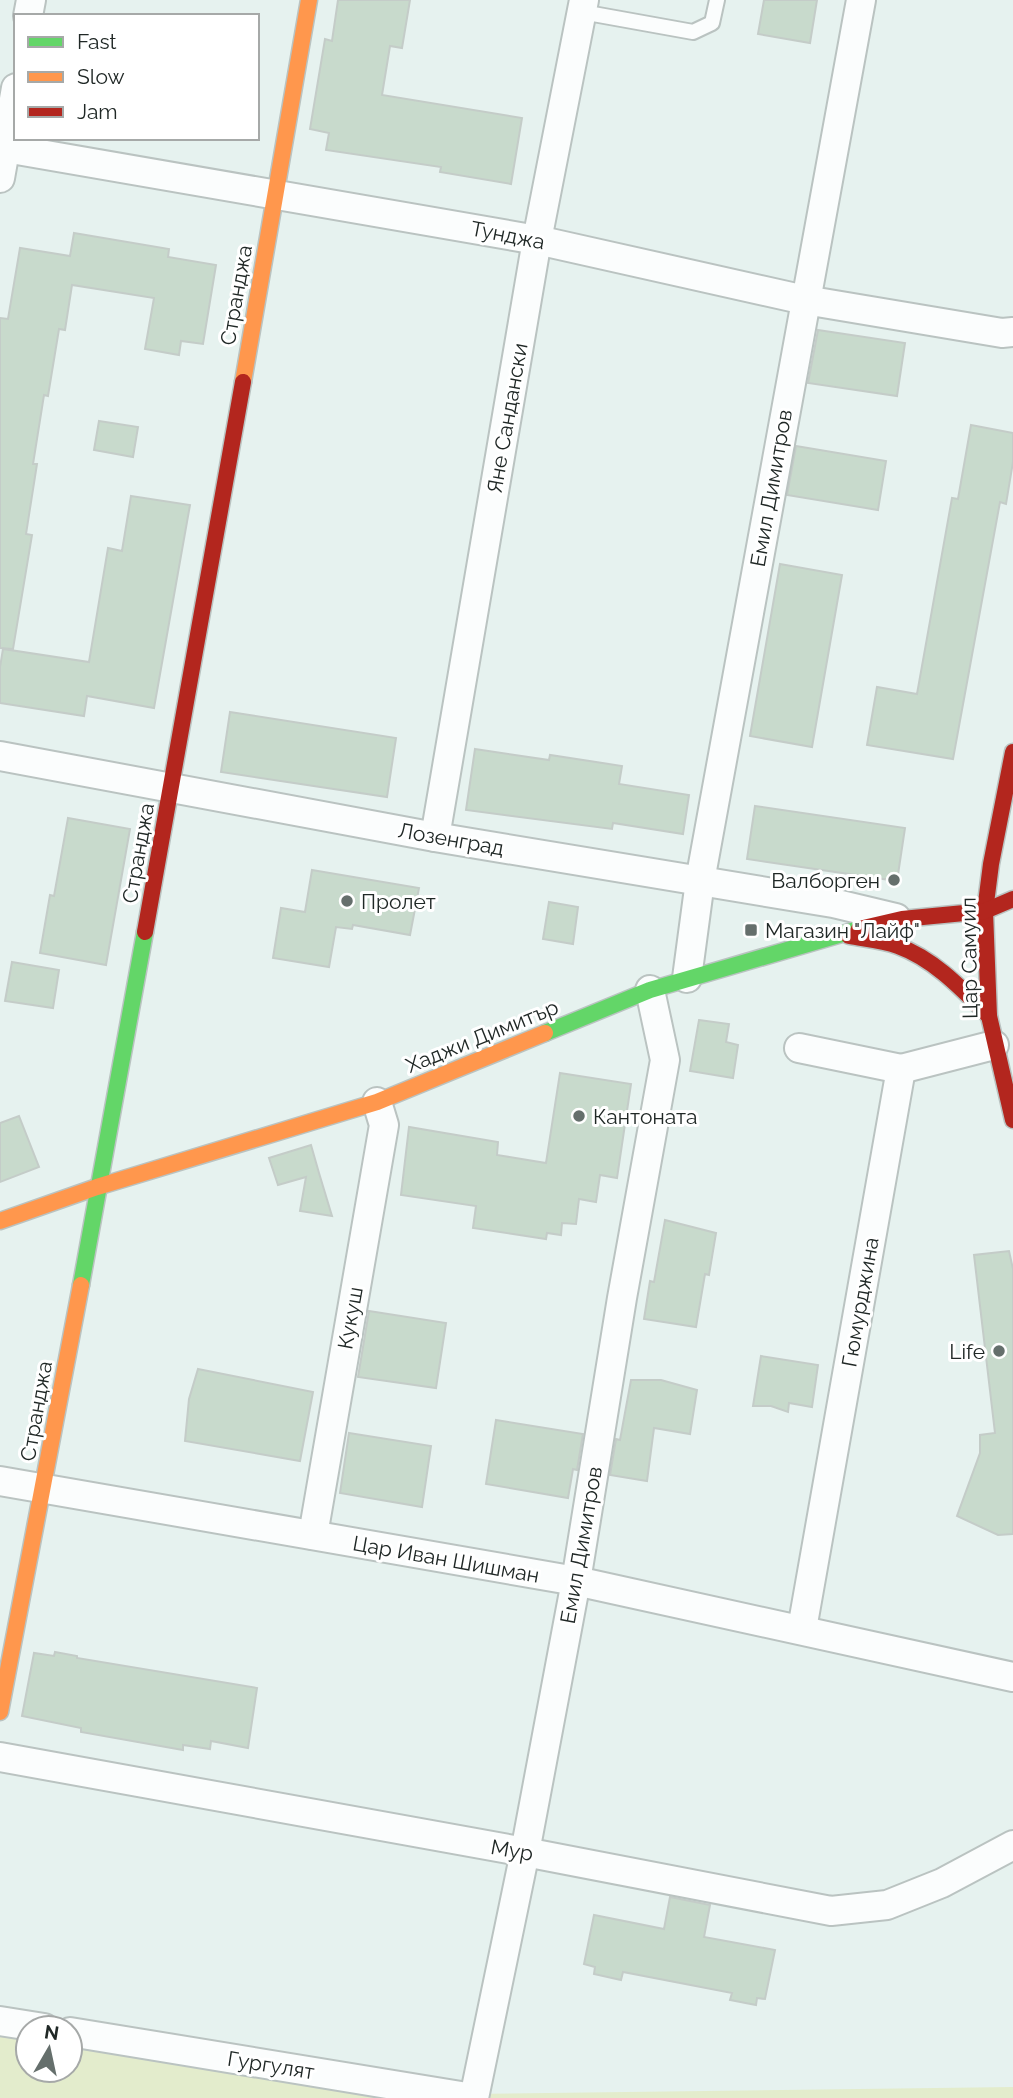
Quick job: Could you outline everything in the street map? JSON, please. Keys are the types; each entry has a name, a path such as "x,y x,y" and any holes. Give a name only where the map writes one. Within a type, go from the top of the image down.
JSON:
{"street":[{"name":"Странджа","path":"0,1712 171,788 309,0"},
{"name":"Емил Димитров","path":"687,978 700,881 861,0"},
{"name":"Яне Сандански","path":"435,837 537,240 583,6"},
{"path":"0,178 3,148 14,97"},
{"name":"Тунджа","path":"3,148 537,240 805,300 1002,333 1013,332"},
{"name":"Цар Самуил","path":"1013,752 991,863 985,911 989,1016 993,1045 1013,1120"},
{"name":"Лозенград","path":"0,755 435,837 833,903 902,919"},
{"name":"Хаджи Димитър","path":"0,1221 97,1188 377,1102 650,990 687,978 837,934 902,919 985,911 1013,899"},
{"name":"Хаджи Димитър","path":"985,911 1013,920"},
{"path":"837,934 901,947 944,974 989,1016"},
{"name":"Емил Димитров","path":"473,2098 525,1852 576,1581 622,1298 665,1060 650,990"},
{"path":"799,1048 901,1069 993,1045"},
{"name":"Гюмурджина","path":"802,1629 901,1069"},
{"name":"Кукуш","path":"313,1535 383,1125 377,1102"},
{"name":"Цар Иван Шишман","path":"0,1481 576,1581 1013,1677"},
{"name":"Мур","path":"0,1757 525,1852 831,1911 887,1905 942,1882 1013,1846"},
{"name":"Гургулят","path":"84,2034 473,2098"}],"lane":[{"path":"583,6 693,32 712,23 717,0"}],"green space":[{"path":"0,2012 14,2014 14,2084 84,2084 84,2027 468,2094 1013,2087 1013,2098 0,2098"}],"building":[{"path":"338,0 410,0 402,48 390,46 382,95 522,118 511,184 440,172 441,167 326,150 329,133 310,129 325,39 332,41"},
{"path":"764,0 817,0 810,43 758,34"},
{"path":"74,233 169,249 168,257 216,265 203,344 181,341 179,355 145,349 154,298 72,285 65,330 59,329 48,396 44,395 26,534 32,535 13,649 0,648 0,318 8,319 20,248 70,256"},
{"path":"818,330 905,343 897,396 808,383"},
{"path":"99,421 138,427 133,457 94,450"},
{"path":"971,425 1013,433 1013,462 1006,504 1000,502 953,759 867,745 877,687 917,694 952,498 958,499"},
{"path":"796,446 886,461 878,510 787,495"},
{"path":"131,496 190,505 154,708 87,696 84,716 0,703 3,649 89,662 108,548 122,551"},
{"path":"780,564 842,575 812,747 750,736"},
{"path":"230,712 396,738 387,797 221,772"},
{"path":"475,749 549,760 550,755 622,766 619,784 689,795 683,834 613,823 612,829 466,810"},
{"path":"755,806 905,828 897,881 747,859"},
{"path":"68,818 130,829 106,965 40,953 50,895 54,896"},
{"path":"312,870 419,888 410,935 353,925 352,929 336,927 329,967 273,958 281,908 305,912"},
{"path":"549,902 578,907 573,944 543,939"},
{"path":"12,962 59,970 53,1008 5,1001"},
{"path":"699,1020 729,1024 726,1042 738,1045 733,1078 690,1071"},
{"path":"560,1073 631,1084 617,1178 600,1175 596,1202 579,1199 576,1224 562,1223 561,1235 547,1233 546,1239 473,1228 476,1206 401,1195 409,1127 498,1142 497,1155 546,1163"},
{"path":"19,1116 39,1167 0,1182 0,1123"},
{"path":"311,1145 332,1216 300,1211 306,1177 278,1185 269,1158"},
{"path":"665,1220 716,1233 709,1275 705,1274 696,1327 644,1319 650,1281 654,1282"},
{"name":"Life","path":"1009,1251 1013,1269 1013,1534 998,1535 957,1516 980,1453 980,1435 995,1433 974,1255"},
{"path":"369,1311 446,1323 436,1388 358,1377"},
{"path":"761,1356 818,1365 812,1407 789,1403 788,1412 771,1406 753,1406"},
{"path":"198,1369 313,1392 300,1461 185,1441 189,1399"},
{"path":"631,1380 661,1380 697,1390 690,1434 654,1428 647,1481 610,1475 616,1439 620,1440"},
{"path":"496,1420 583,1434 577,1470 573,1469 568,1498 486,1484"},
{"path":"349,1433 431,1446 422,1507 340,1493"},
{"path":"55,1652 257,1688 248,1748 211,1741 210,1749 183,1745 183,1750 81,1732 81,1728 22,1716 34,1653 54,1656"},
{"path":"670,1897 710,1905 704,1937 775,1950 765,1999 757,1998 756,2005 730,2000 732,1993 623,1972 621,1980 594,1974 595,1967 584,1964 594,1915 664,1929"}],"traffic: fast":[{"path":"545,1033 650,990 859,929"},
{"path":"81,1285 145,932"}],"traffic: slow":[{"path":"243,382 309,0"},
{"path":"0,1221 97,1187 377,1102 545,1033"},
{"path":"0,1712 81,1285"}],"traffic: jam":[{"path":"145,932 243,382"},
{"path":"1013,752 991,864 985,911 989,1016 1013,1120"},
{"path":"859,929 902,919 985,911 1013,899"},
{"path":"849,936 892,944 924,959 947,976 989,1016"}],"place":[{"name":"Валборген","path":"894,880"},
{"name":"Пролет","path":"347,901"},
{"name":"Магазин \"Лайф\"","path":"751,930"},
{"name":"Кантоната","path":"579,1116"},
{"name":"Life","path":"999,1351"}]}
